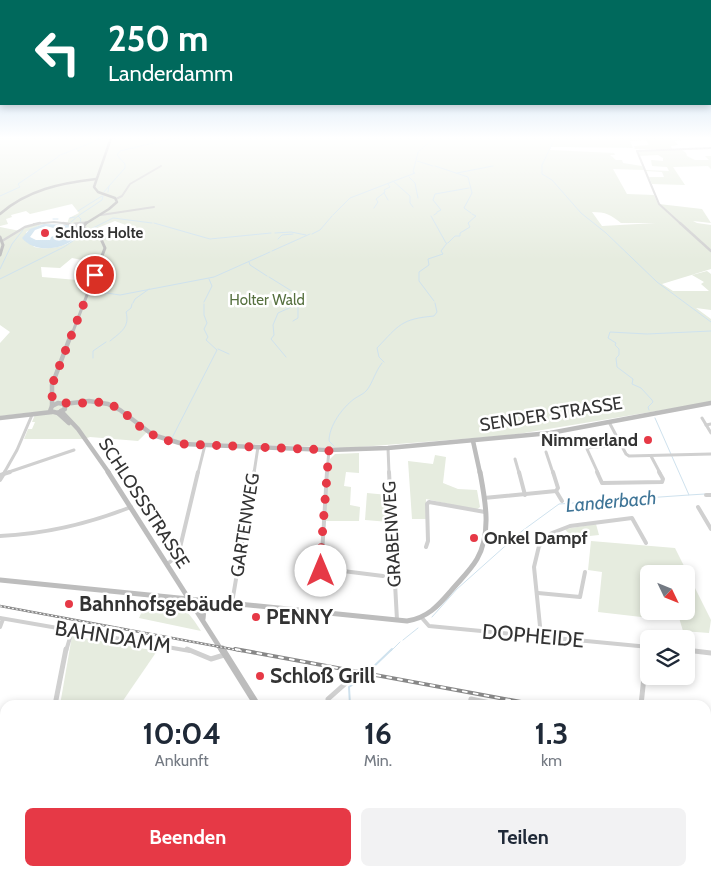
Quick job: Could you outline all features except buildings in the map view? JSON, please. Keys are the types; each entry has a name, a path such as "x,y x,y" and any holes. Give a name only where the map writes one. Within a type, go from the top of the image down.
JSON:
{"main road":[{"path":"0,214 15,202 30,194 63,184 96,179 95,190 116,199 115,205 88,222 84,227 101,239 105,248 52,385 51,409"},
{"path":"0,255 3,248 1,239"},
{"path":"52,396 58,403 65,406 84,402 101,402 113,405 139,426 158,438 183,444 329,450 388,448 473,441"},
{"path":"0,418 34,415 51,409 58,403"},
{"name":"SENDER STRASSE","path":"422,618 436,608 479,556 485,542 487,532 485,512 473,441 542,434 711,403"},
{"path":"51,409 60,412 65,406"},
{"name":"SCHLOSSSTRASSE","path":"60,412 88,441 254,700"},
{"path":"0,580 397,620 422,618"},
{"path":"202,621 204,609 216,601"}],"street":[{"path":"116,199 122,196 130,184 139,179"},
{"path":"648,179 659,204 711,251"},
{"path":"101,215 154,207"},
{"path":"1,239 33,224 88,222"},
{"path":"73,224 84,227"},
{"path":"0,480 34,415"},
{"path":"702,418 711,433"},
{"path":"609,422 629,456 711,454"},
{"path":"706,425 711,424"},
{"path":"167,564 178,556 205,445"},
{"path":"622,446 590,447 587,449 602,483 662,482 663,479 651,456"},
{"name":"GARTENWEG","path":"232,603 258,447"},
{"name":"GRABENWEG","path":"388,448 397,620"},
{"path":"2,474 74,450"},
{"path":"329,450 321,571 327,569 383,576"},
{"path":"546,452 558,488 556,491 562,501"},
{"path":"515,459 525,495"},
{"path":"483,498 556,491"},
{"path":"426,547 428,542 427,504 429,502 485,512"},
{"path":"0,536 25,534 78,525 131,507"},
{"path":"698,507 711,529"},
{"path":"541,636 534,567 536,550 544,538 552,532 577,524 632,518 646,543"},
{"path":"538,593 580,597 585,572"},
{"path":"0,626 2,618"},
{"name":"BAHNDAMM","path":"2,618 145,644 186,649 211,659 225,654"},
{"name":"DOPHEIDE","path":"422,618 429,626 640,646"},
{"path":"56,700 69,637 72,631"},
{"path":"695,651 711,653"},
{"path":"328,700 346,682"},
{"name":"DOPHEIDE","path":"641,700 643,685"}],"green space":[{"name":"Holter Wald","path":"0,179 619,179 627,194 654,195 658,204 711,252 711,269 662,284 673,291 709,291 701,284 704,282 692,275 707,271 711,274 711,310 696,308 711,319 711,402 512,435 347,448 184,442 160,436 149,430 138,441 90,437 84,439 24,439 28,429 32,429 35,422 32,422 36,412 0,416 0,343 10,332 0,325 0,227 20,231 34,225 50,224 41,225 26,232 34,247 40,248 54,248 67,244 73,241 81,232 67,224 69,218 79,213 72,204 30,214 26,211 11,215 12,217 6,219 8,224 0,226","holes":["592,212 601,213 621,223 656,223 602,226","115,221 131,227 118,236 109,233 101,236 90,231","72,258 97,263 89,281 42,277 41,267 60,268"]},
{"name":"Holter Wald","path":"650,179 681,179 685,185 652,184"},
{"path":"659,204 702,209 711,223 693,221 711,225 711,250"},
{"path":"359,453 359,473 346,472 344,486 351,487 350,505 360,507 359,521 325,521 330,459 335,454"},
{"path":"435,455 446,457 443,483 458,489 477,490 480,507 476,510 426,499 426,519 412,519 408,461 433,464"},
{"path":"367,493 388,495 389,522 365,520"},
{"path":"596,524 599,535 572,538 565,529"},
{"path":"591,541 675,548 684,565 640,565 640,617 598,612 602,572 588,570"},
{"path":"695,588 711,620 709,633 683,630 680,620 695,620"},
{"path":"147,600 179,607 189,615 201,631 139,618"},
{"path":"72,636 157,651 123,700 61,700"}],"water":[{"path":"44,224 71,225 81,231 76,237 61,246 44,248 35,247 22,238 30,229","holes":["46,226 57,229 56,235 51,237 50,240 36,240 30,237 35,230"]}],"waterway":[{"path":"0,196 20,187 18,184 26,179"},
{"path":"109,186 115,179"},
{"path":"393,181 400,179"},
{"path":"411,179 415,183 418,198"},
{"path":"468,179 472,193 464,208 471,213"},
{"name":"Landerbach","path":"550,179 581,213 606,233 657,282 711,322"},
{"path":"333,215 350,198 393,181"},
{"path":"393,181 410,196 410,203 413,207"},
{"path":"374,208 378,202 376,199 385,192 384,190 390,187 388,184"},
{"path":"104,192 109,186"},
{"path":"108,192 109,186"},
{"path":"437,212 441,210 433,200 435,194 469,188"},
{"path":"384,193 388,200"},
{"path":"78,211 102,196"},
{"path":"78,216 102,200 103,196"},
{"path":"448,243 455,236 460,236 460,233 470,227 468,223 476,216 472,214"},
{"path":"71,222 78,216"},
{"path":"78,216 81,219 80,222"},
{"path":"312,234 320,230 332,216"},
{"path":"431,216 446,243"},
{"path":"70,218 75,217"},
{"path":"91,229 113,218 152,223"},
{"path":"53,219 58,219"},
{"path":"154,223 210,239 271,233"},
{"path":"0,269 12,244 23,230"},
{"path":"0,279 64,247 83,234 80,231"},
{"path":"275,233 291,232 306,235"},
{"path":"278,239 282,235 293,234"},
{"path":"272,251 310,234"},
{"path":"434,301 419,281 419,272 429,265 428,259 443,254 441,251 447,243"},
{"path":"148,290 214,277 270,252"},
{"path":"249,262 250,265 267,276"},
{"path":"269,277 298,295 298,301"},
{"path":"204,302 212,286 209,279"},
{"path":"93,291 120,295 148,290"},
{"path":"133,303 135,299 148,290"},
{"path":"384,362 379,357 377,348 401,324 414,319 434,316 437,312 435,303"},
{"path":"110,341 124,329 127,322 126,312 131,308 132,304"},
{"path":"172,438 217,350 206,340 208,337 204,329 207,323 204,315 204,304"},
{"path":"286,357 271,339 274,335 273,325 278,313 298,304 298,318 293,321"},
{"name":"Landerbach","path":"649,410 648,407 653,402 652,400 641,388 632,384 633,379 617,367 616,358 619,355 619,349 615,345 616,343 608,338 610,332 647,334 711,331"},
{"path":"93,358 93,351 106,342"},
{"path":"218,349 229,354"},
{"path":"334,446 329,441 331,429 337,418 349,403 367,390 382,363"},
{"name":"Landerbach","path":"655,418 689,495"},
{"path":"689,495 705,494"},
{"name":"Landerbach","path":"432,617 457,589 522,531 559,504 689,495"},
{"name":"Landerbach","path":"403,640 418,628"},
{"name":"Landerbach","path":"391,651 400,642"},
{"name":"Landerbach","path":"369,671 392,649"},
{"name":"Landerbach","path":"350,700 349,687 364,677"}],"railway":[{"path":"0,606 242,651"},
{"path":"235,649 510,700"}],"place":[{"name":"Schloss Holte","path":"45,233"},
{"name":"Nimmerland","path":"648,440"},
{"name":"Onkel Dampf","path":"474,538"},
{"name":"Bahnhofsgebäude","path":"69,604"},
{"name":"PENNY","path":"256,617"},
{"name":"Schloß Grill","path":"260,676"}],"route":[{"path":"95,275 52,385 52,396 55,400 58,403 64,404 93,401 113,405 149,433 170,442 329,450 321,571"}]}
